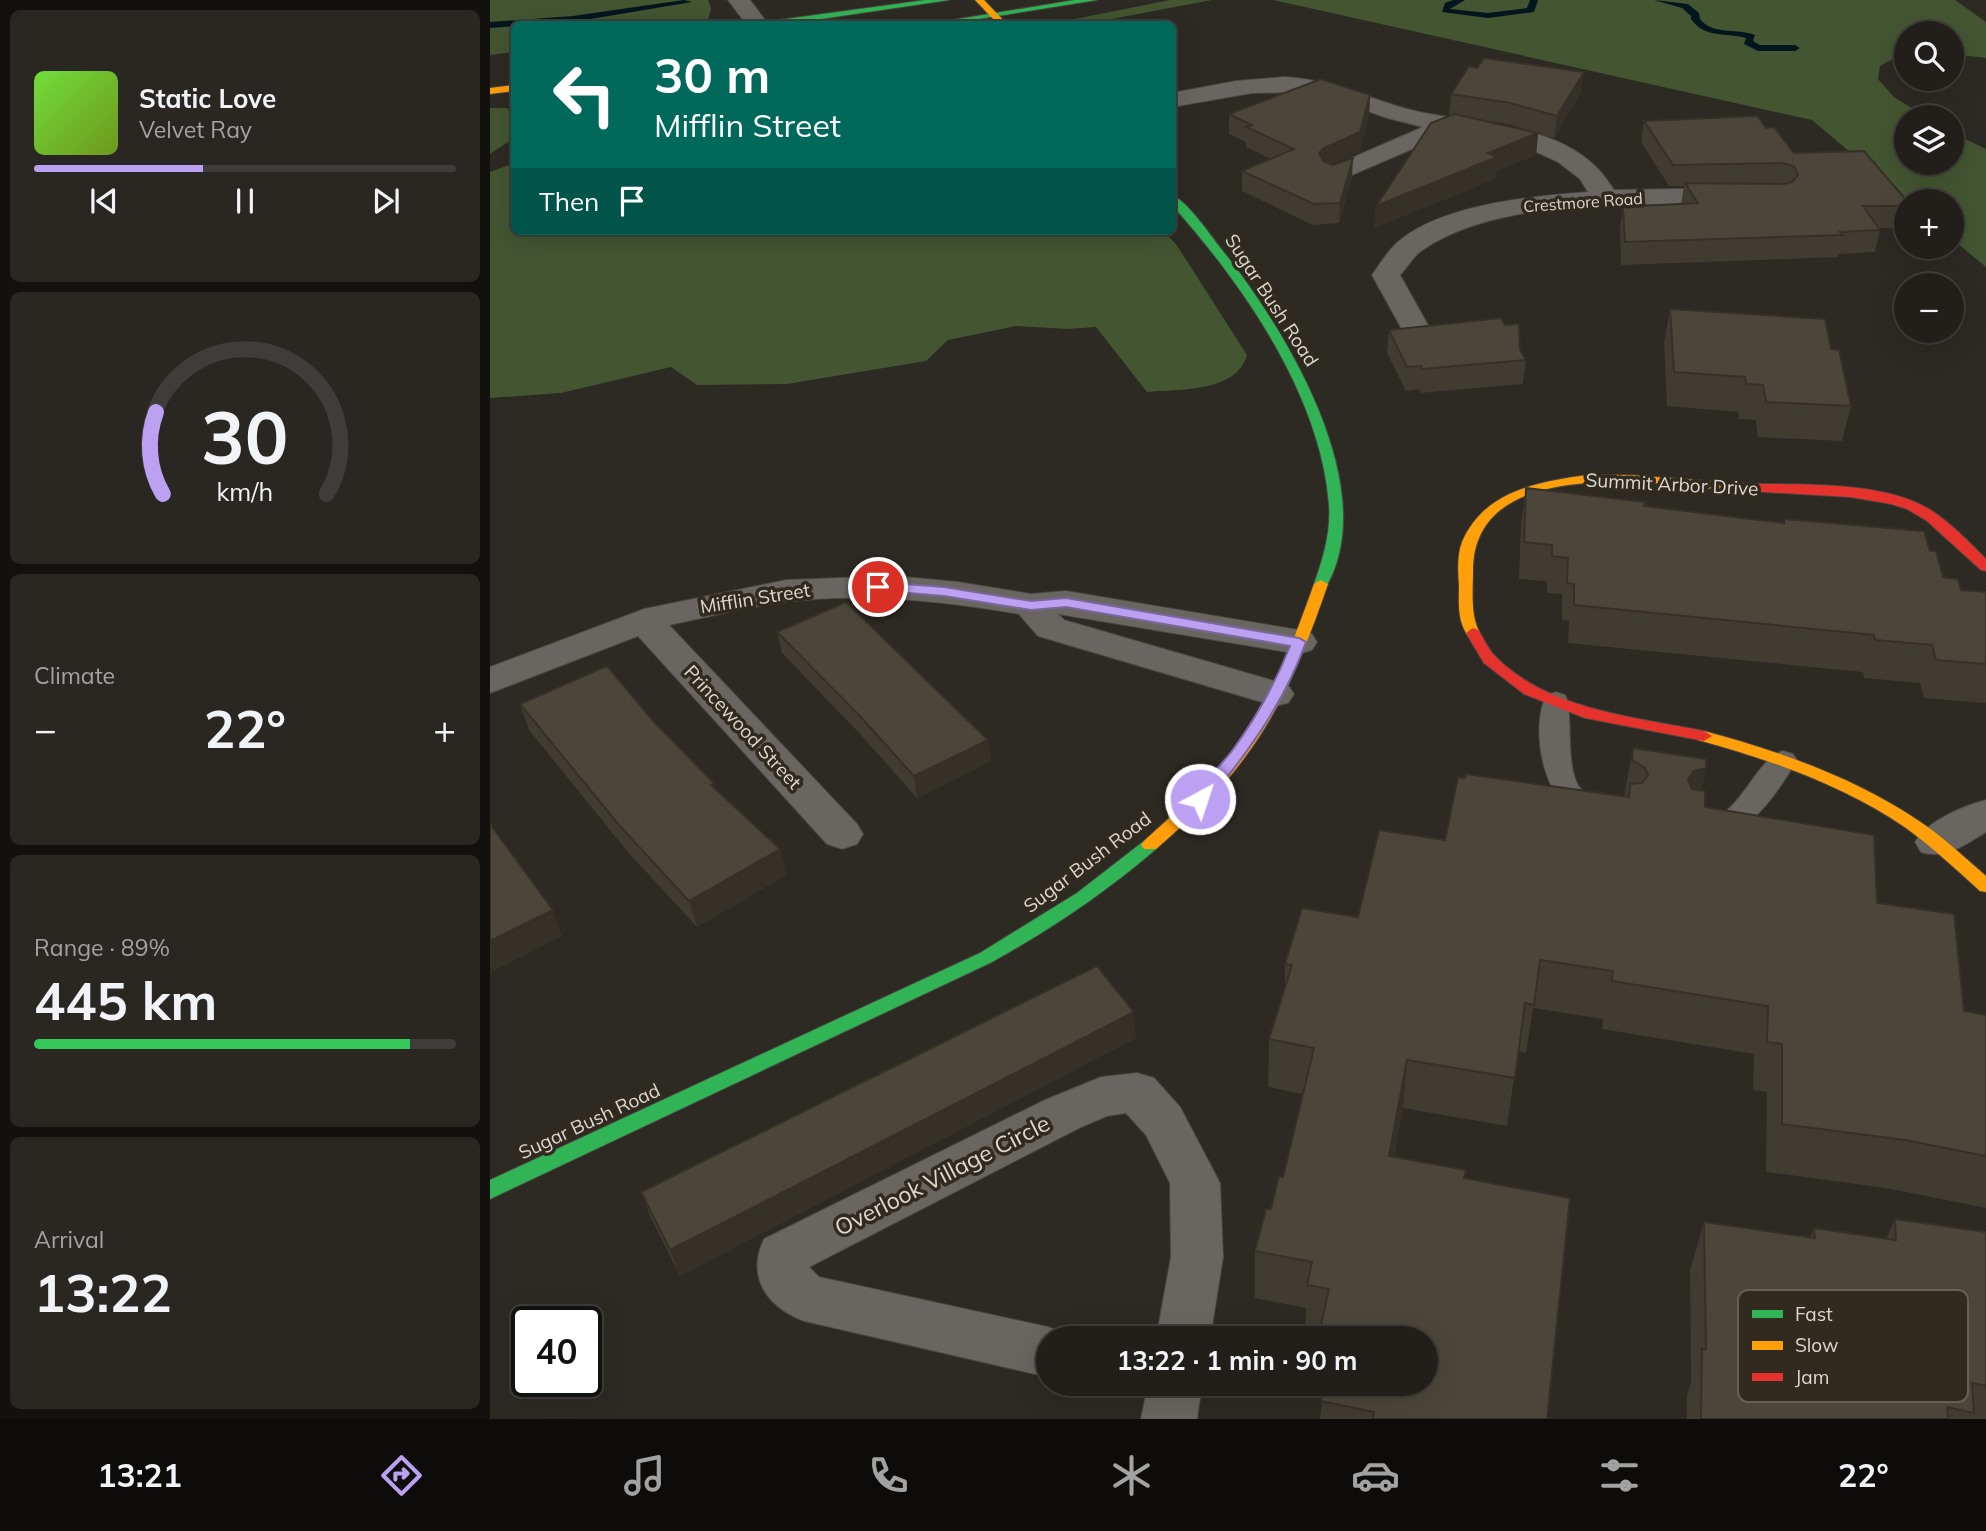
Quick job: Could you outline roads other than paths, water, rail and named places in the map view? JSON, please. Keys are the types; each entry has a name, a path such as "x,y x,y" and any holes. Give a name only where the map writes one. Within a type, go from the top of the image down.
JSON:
{"street":[{"path":"739,0 755,21"},
{"path":"793,21 945,0"},
{"path":"979,0 999,20 1093,0"},
{"path":"1176,99 1240,87 1325,87 1395,113 1511,136 1549,147 1572,159 1587,172 1606,198"},
{"path":"490,91 511,88"},
{"path":"1333,175 1449,125"},
{"name":"Crestmore Road","path":"1414,327 1386,275 1394,258 1412,244 1440,229 1506,209 1556,201 1767,195"},
{"name":"Sugar Bush Road","path":"490,1191 962,971 1039,925 1132,859 1200,799 1240,753 1287,674 1319,589 1332,538 1336,506 1326,452 1310,404 1288,357 1229,268 1193,219 1176,202"},
{"name":"Summit Arbor Drive","path":"1986,567 1946,529 1912,506 1873,496 1609,478 1565,480 1526,488 1489,511 1468,543 1466,623 1489,660 1530,690 1585,713 1687,731 1783,760 1881,805 1936,842 1986,886"},
{"name":"Mifflin Street","path":"490,681 644,620 755,596 861,586 949,592 1031,605 1066,602 1299,642"},
{"path":"1031,605 1051,628 1275,694"},
{"name":"Princewood Street","path":"644,620 842,834"},
{"path":"1936,842 1986,814"},
{"name":"Overlook Village Circle","path":"1036,1349 804,1297 784,1277 782,1255 1062,1114 1101,1097 1137,1091 1163,1121 1195,1183 1197,1257 1185,1326"},
{"path":"1169,1419 1173,1396"}],"lane":[{"path":"1556,701 1552,734 1562,783 1576,801 1622,821"},
{"path":"1694,828 1733,821 1751,803 1783,760"}],"waterway":[{"path":"1461,0 1448,5 1445,10 1477,15 1510,14 1531,10 1534,0"},
{"path":"1658,0 1685,6 1696,15 1695,19 1706,30 1745,34 1752,37 1747,42 1758,48 1795,48"},
{"path":"545,21 688,2"},
{"path":"490,25 511,23"}]}
